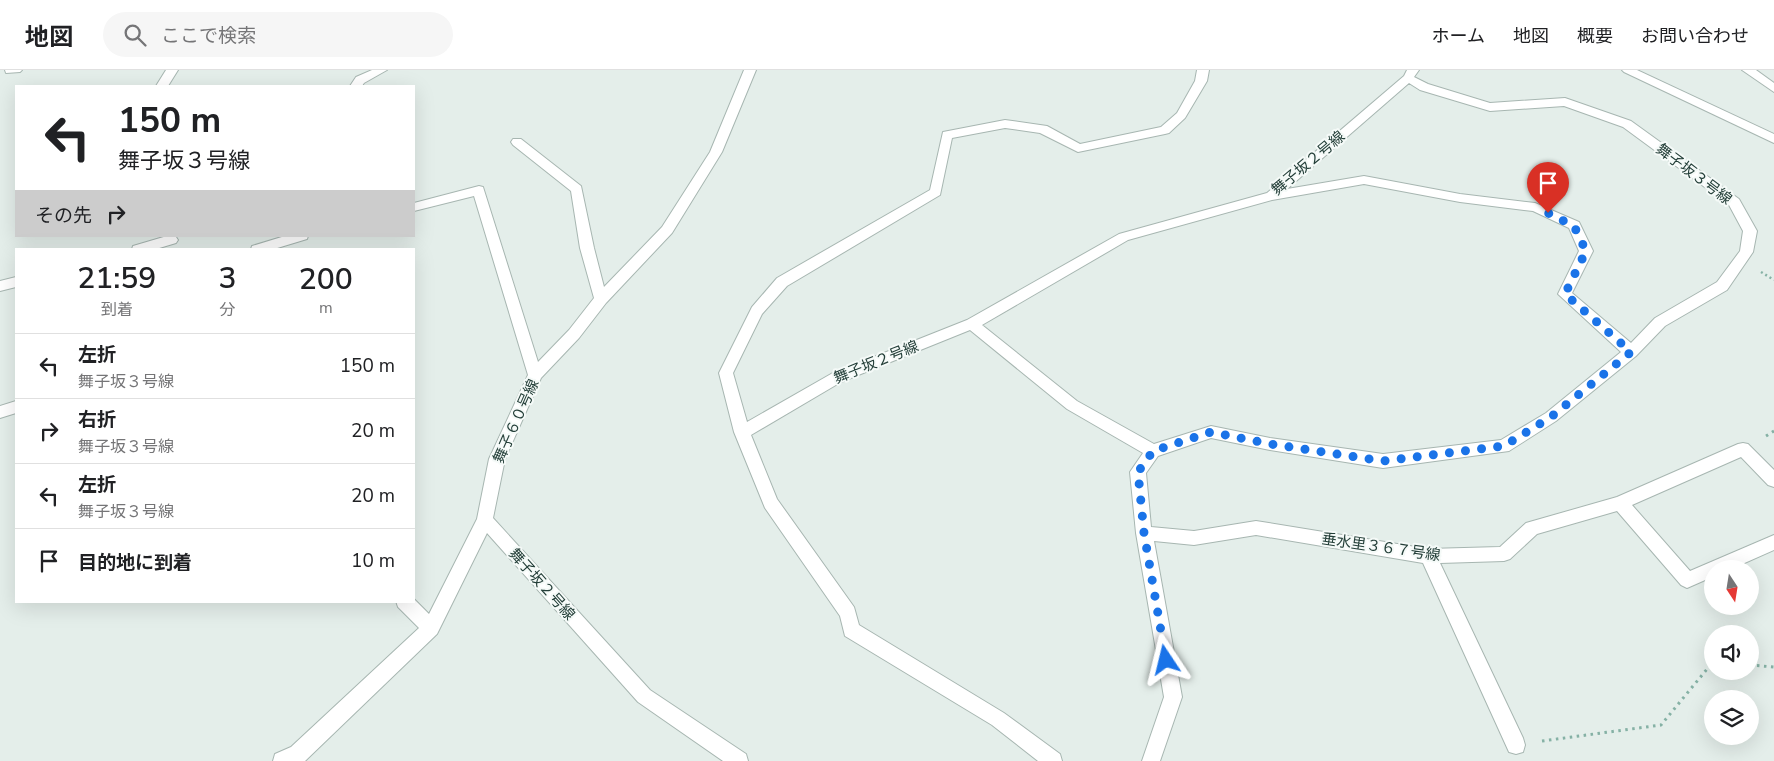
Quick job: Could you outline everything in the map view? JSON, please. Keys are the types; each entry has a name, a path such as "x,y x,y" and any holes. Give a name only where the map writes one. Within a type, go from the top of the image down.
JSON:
{"street":[{"path":"10,71 16,70"},
{"path":"163,85 172,70"},
{"path":"357,85 360,80 381,70"},
{"name":"舞子６０号線","path":"282,761 298,754 431,628 484,520 497,459 535,375 574,334 601,299 667,230 716,152 750,70"},
{"path":"1053,761 998,719 851,630 848,613 771,503 742,432 726,373 757,311 782,282 936,192 947,135 1005,124 1043,129 1078,148 1165,130 1181,115 1201,81 1203,70"},
{"path":"1628,70 1774,139"},
{"path":"1748,70 1774,88"},
{"name":"舞子坂２号線","path":"742,432 836,378 972,324 1124,238 1271,196 1410,74"},
{"name":"舞子坂３号線","path":"1153,451 1211,432 1270,444 1383,461 1504,446 1551,417 1631,352 1660,322 1722,286 1746,252 1750,231 1734,202 1627,124 1564,102 1490,106 1424,87 1410,74"},
{"path":"517,142 577,189 587,248 601,299"},
{"path":"1271,196 1364,180 1460,198 1535,207 1574,226 1586,251 1565,294 1631,352"},
{"path":"415,207 479,190 535,375"},
{"path":"261,248 299,237"},
{"path":"143,248 173,242"},
{"path":"0,286 15,282"},
{"path":"972,324 1072,404 1153,451 1138,472 1144,533 1173,697 1151,761"},
{"path":"0,412 15,407"},
{"name":"垂水里３６７号線","path":"1144,533 1194,538 1256,528 1428,556 1504,554 1532,528 1620,503 1743,449 1774,480"},
{"path":"1620,503 1687,580 1774,542"},
{"name":"舞子坂２号線","path":"484,520 644,696 739,761"},
{"path":"1428,556 1516,745"},
{"path":"406,603 431,628"}],"path":[{"path":"1759,666 1774,667"},
{"path":"1516,745 1661,725 1704,673"}],"route":[{"path":"1166,660 1144,533 1138,472 1153,451 1211,432 1270,444 1383,461 1504,446 1551,417 1631,352 1565,294 1586,251 1574,226 1548,213"}]}
